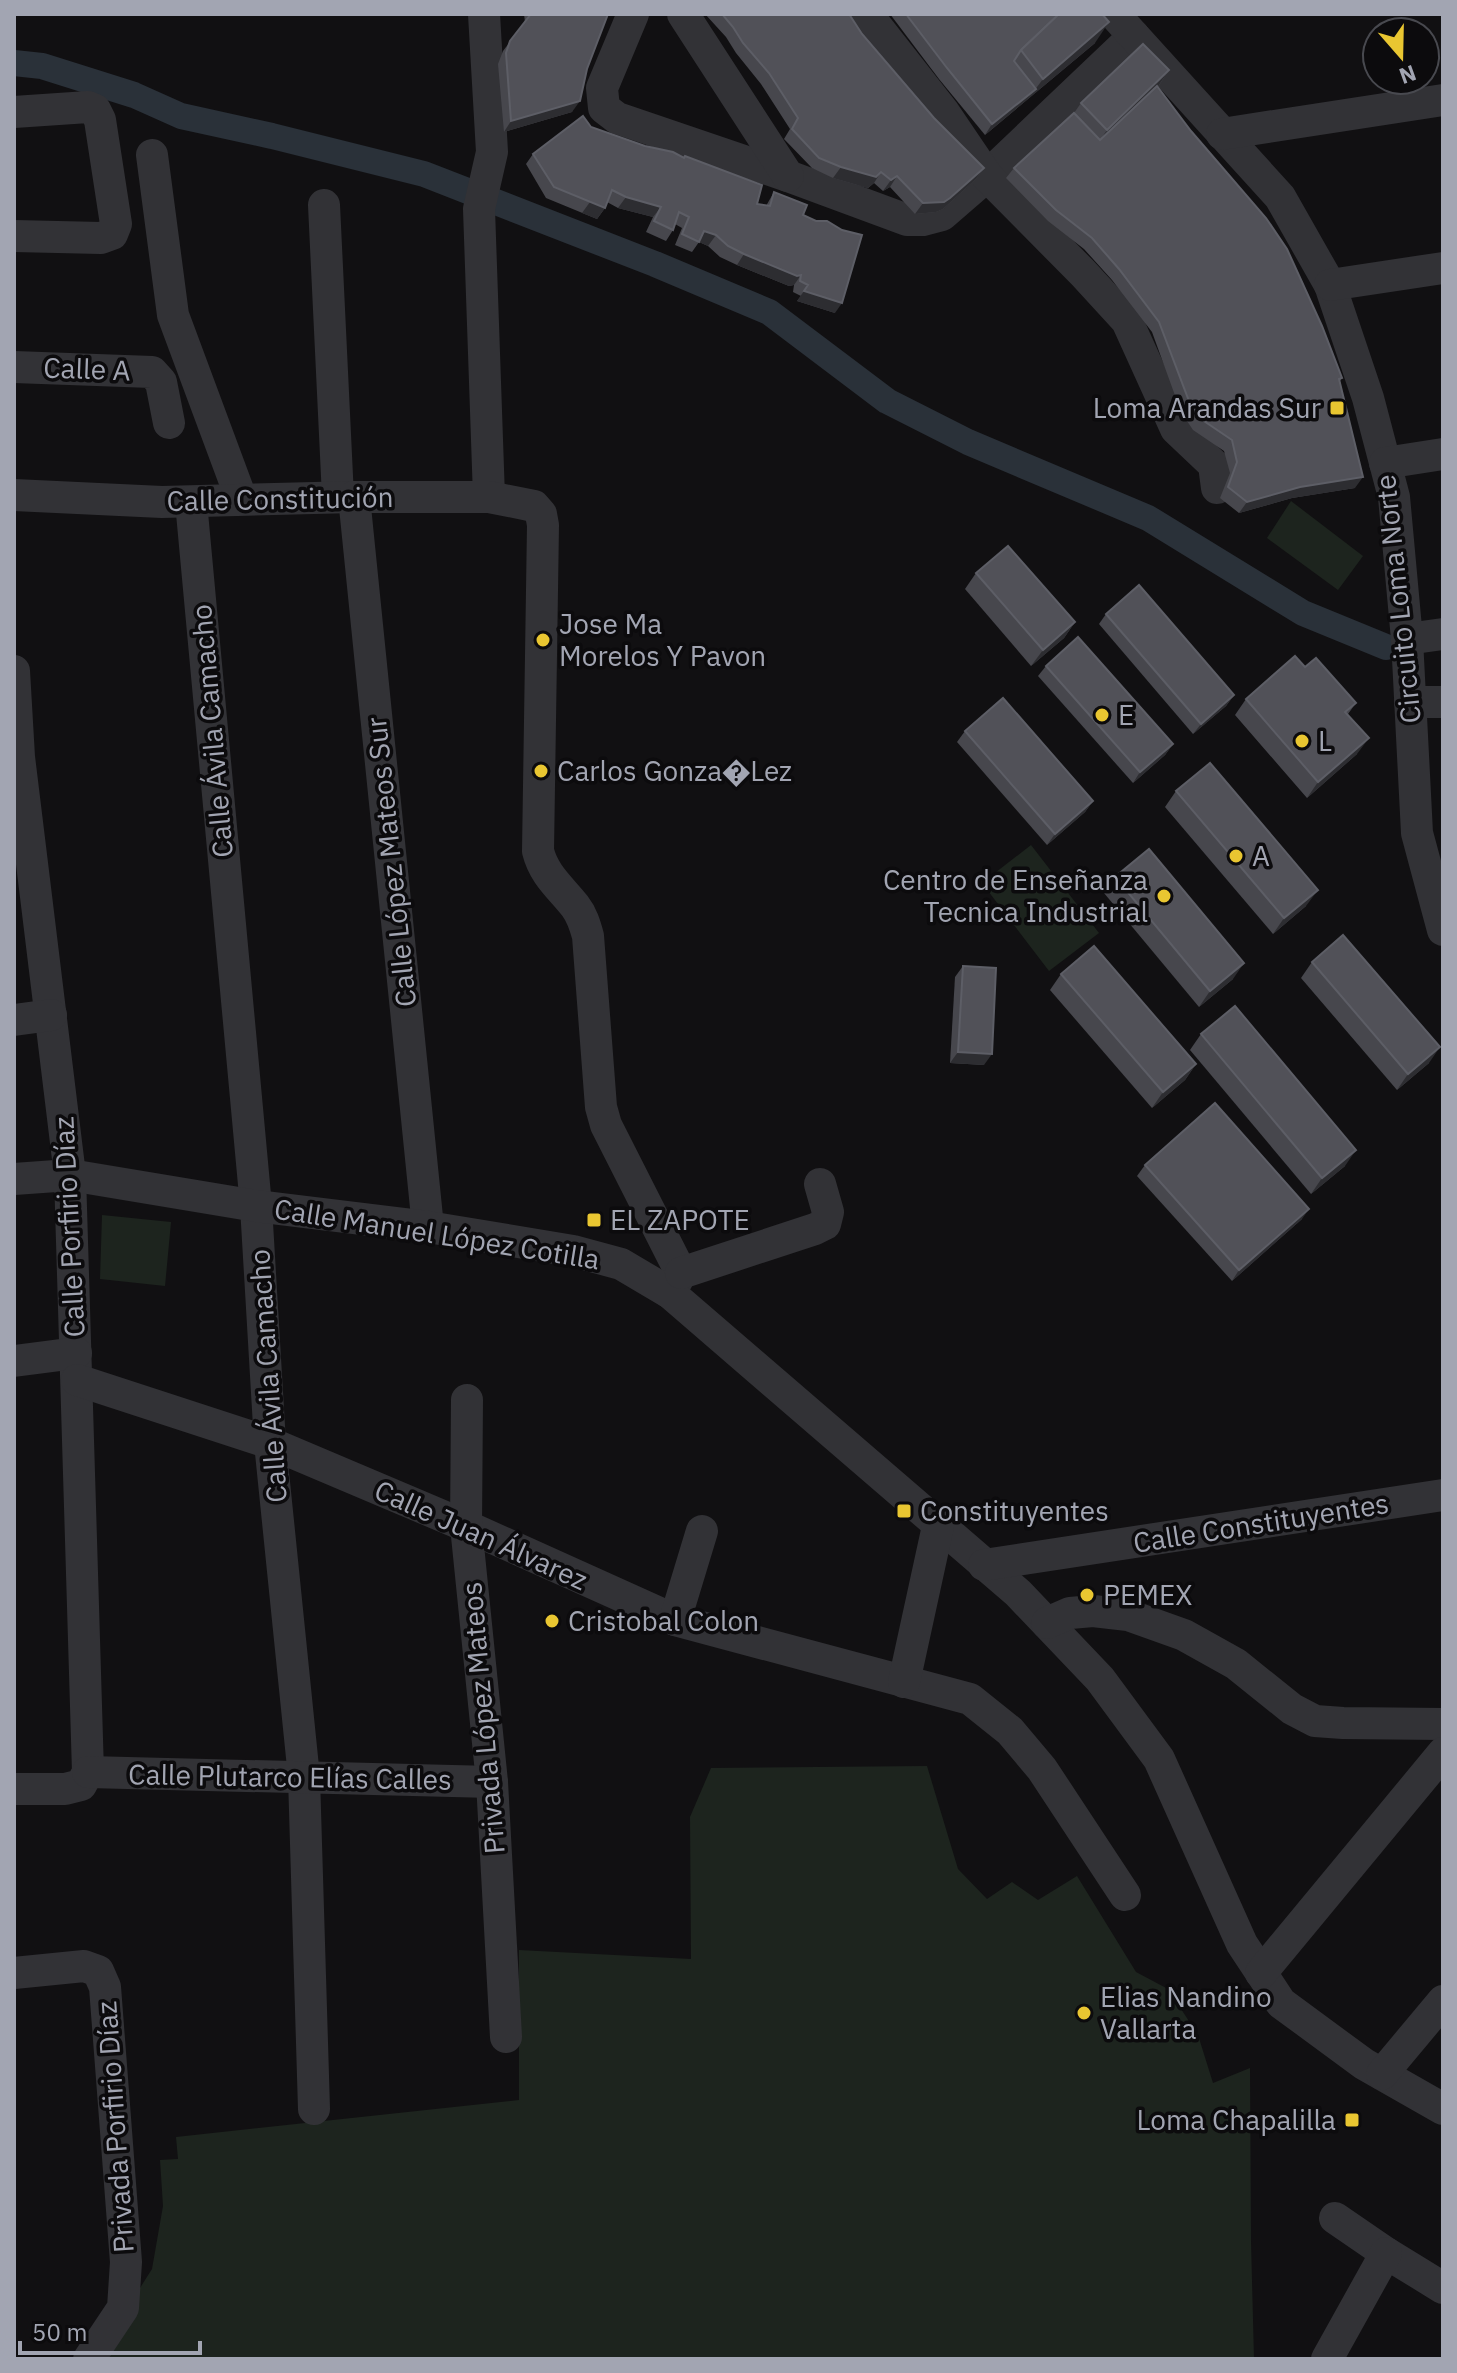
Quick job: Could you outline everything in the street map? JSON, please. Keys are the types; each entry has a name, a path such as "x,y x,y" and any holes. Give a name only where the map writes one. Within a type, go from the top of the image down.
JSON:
{"street":[{"path":"484,14 492,152 479,209 489,497"},
{"path":"633,14 602,88 604,108 617,118 907,220 942,215 987,176 1124,25"},
{"path":"683,14 788,176"},
{"path":"867,14 943,111 987,176 1127,321 1176,429 1214,465 1217,488"},
{"name":"Circuito Loma Norte","path":"1124,25 1280,197 1330,285 1368,398 1394,497 1407,639 1417,833 1443,930"},
{"path":"1222,134 1443,100"},
{"path":"14,112 88,107 95,110 100,120 116,224 112,234 101,238 14,236"},
{"path":"152,155 173,315 241,498"},
{"name":"Calle López Mateos Sur","path":"324,205 346,497 428,1227"},
{"path":"1330,285 1443,268"},
{"name":"Calle A","path":"14,367 152,372 161,382 169,423"},
{"path":"1385,463 1443,454"},
{"name":"Calle Constitución","path":"14,495 191,502 241,498 489,497 534,506 541,514 538,851 541,865 576,907 588,936 601,1107 606,1125 676,1283"},
{"name":"Calle Ávila Camacho","path":"191,502 256,1206 270,1443 304,1777 314,2109"},
{"path":"1407,639 1443,634"},
{"name":"Calle Porfirio Díaz","path":"14,671 24,888 51,1015 70,1175 85,1779"},
{"path":"1410,702 1443,702"},
{"path":"14,1020 51,1015"},
{"name":"Calle Manuel López Cotilla","path":"14,1179 70,1175 256,1206 428,1227 573,1251 676,1283 938,1526 1018,1593 1100,1679 1159,1759 1242,1944 1281,2003 1364,2064 1443,2109"},
{"path":"676,1283 825,1224 828,1212 820,1184"},
{"name":"Calle Juan Álvarez","path":"14,1361 76,1366 466,1526 675,1620 970,1699 1010,1731 1042,1769 1125,1895"},
{"name":"Privada López Mateos","path":"467,1400 466,1526 492,1782 506,2037"},
{"name":"Calle Constituyentes","path":"984,1565 1443,1495"},
{"path":"904,1682 938,1526"},
{"path":"675,1620 702,1531"},
{"path":"1047,1623 1070,1613 1093,1611 1128,1615 1184,1635 1236,1664 1292,1709 1315,1721 1443,1724"},
{"path":"1261,1973 1443,1753"},
{"name":"Calle Plutarco Elías Calles","path":"14,1789 65,1789 85,1779 304,1777 492,1782"},
{"name":"Privada Porfirio Díaz","path":"14,1973 84,1966 98,1971 105,1987 126,2262 123,2308 89,2359"},
{"path":"1382,2074 1443,2001"},
{"path":"1335,2218 1443,2288"},
{"path":"1327,2359 1386,2253"}],"shaded area":[{"path":"1291,501 1363,556 1338,590 1267,538"},
{"path":"1031,845 1099,933 1049,971 982,883"},
{"path":"102,1215 171,1222 165,1286 100,1279"},
{"path":"927,1766 958,1869 987,1899 1012,1882 1038,1900 1077,1876 1136,1972 1168,1989 1198,2035 1213,2083 1250,2068 1254,2359 95,2359 152,2269 163,2206 160,2160 178,2159 176,2137 519,2100 519,1950 691,1959 690,1817 711,1768"}],"building":[{"path":"531,14 608,14 587,69 580,101 511,121 506,53 510,41"},
{"path":"722,14 849,14 862,34 934,118 984,168 944,202 923,203 897,176 891,180 881,172 876,177 819,158 792,129 798,118 769,73"},
{"path":"906,14 1059,14 1021,50 1014,61 1036,89 992,124"},
{"path":"1059,14 1102,14 1109,22 1043,79 1021,50"},
{"path":"1143,44 1169,70 1107,130 1081,103"},
{"path":"1157,86 1191,131 1266,218 1287,249 1342,378 1339,379 1363,477 1300,487 1247,502 1228,487 1237,462 1232,440 1201,419 1189,401 1159,322 1092,238 1056,210 1014,168 1074,113 1100,140"},
{"path":"583,116 591,127 685,156 762,185 757,204 770,206 774,192 807,205 803,215 862,235 842,303 804,291 808,285 800,281 801,275 744,254 716,235 704,231 699,242 682,234 689,217 679,212 673,230 654,221 661,207 612,190 605,208 554,187 533,154"},
{"path":"1008,546 1075,622 1043,650 976,573"},
{"path":"1139,585 1234,695 1201,724 1106,614"},
{"name":"E","path":"1078,637 1173,744 1140,772 1046,666"},
{"name":"L","path":"1295,656 1305,667 1316,658 1356,703 1345,712 1369,738 1318,782 1246,699"},
{"path":"1003,698 1093,801 1055,834 965,731"},
{"path":"1210,763 1318,890 1284,918 1176,791"},
{"path":"1149,849 1244,963 1210,991 1115,877"},
{"path":"1343,935 1440,1047 1408,1074 1312,962"},
{"path":"1094,946 1196,1064 1163,1092 1061,974"},
{"path":"963,966 996,968 992,1054 958,1052"},
{"path":"1235,1006 1356,1150 1322,1178 1201,1034"},
{"path":"1215,1103 1309,1209 1239,1270 1145,1165"}],"waterway":[{"path":"14,63 42,66 134,95 181,116 424,174 769,312 887,401 968,442 1148,518 1303,613 1386,647"}],"place":[{"name":"Loma Arandas Sur","path":"1337,408"},
{"name":"Jose Ma Morelos Y Pavon","path":"543,640"},
{"name":"E","path":"1102,715"},
{"name":"L","path":"1302,741"},
{"name":"Carlos Gonza�Lez","path":"541,771"},
{"name":"A","path":"1236,856"},
{"name":"Centro de Enseñanza Tecnica Industrial","path":"1164,896"},
{"name":"EL ZAPOTE","path":"594,1220"},
{"name":"Constituyentes","path":"904,1511"},
{"name":"PEMEX","path":"1087,1595"},
{"name":"Cristobal Colon","path":"552,1621"},
{"name":"Elias Nandino Vallarta","path":"1084,2013"},
{"name":"Loma Chapalilla","path":"1352,2120"}]}
